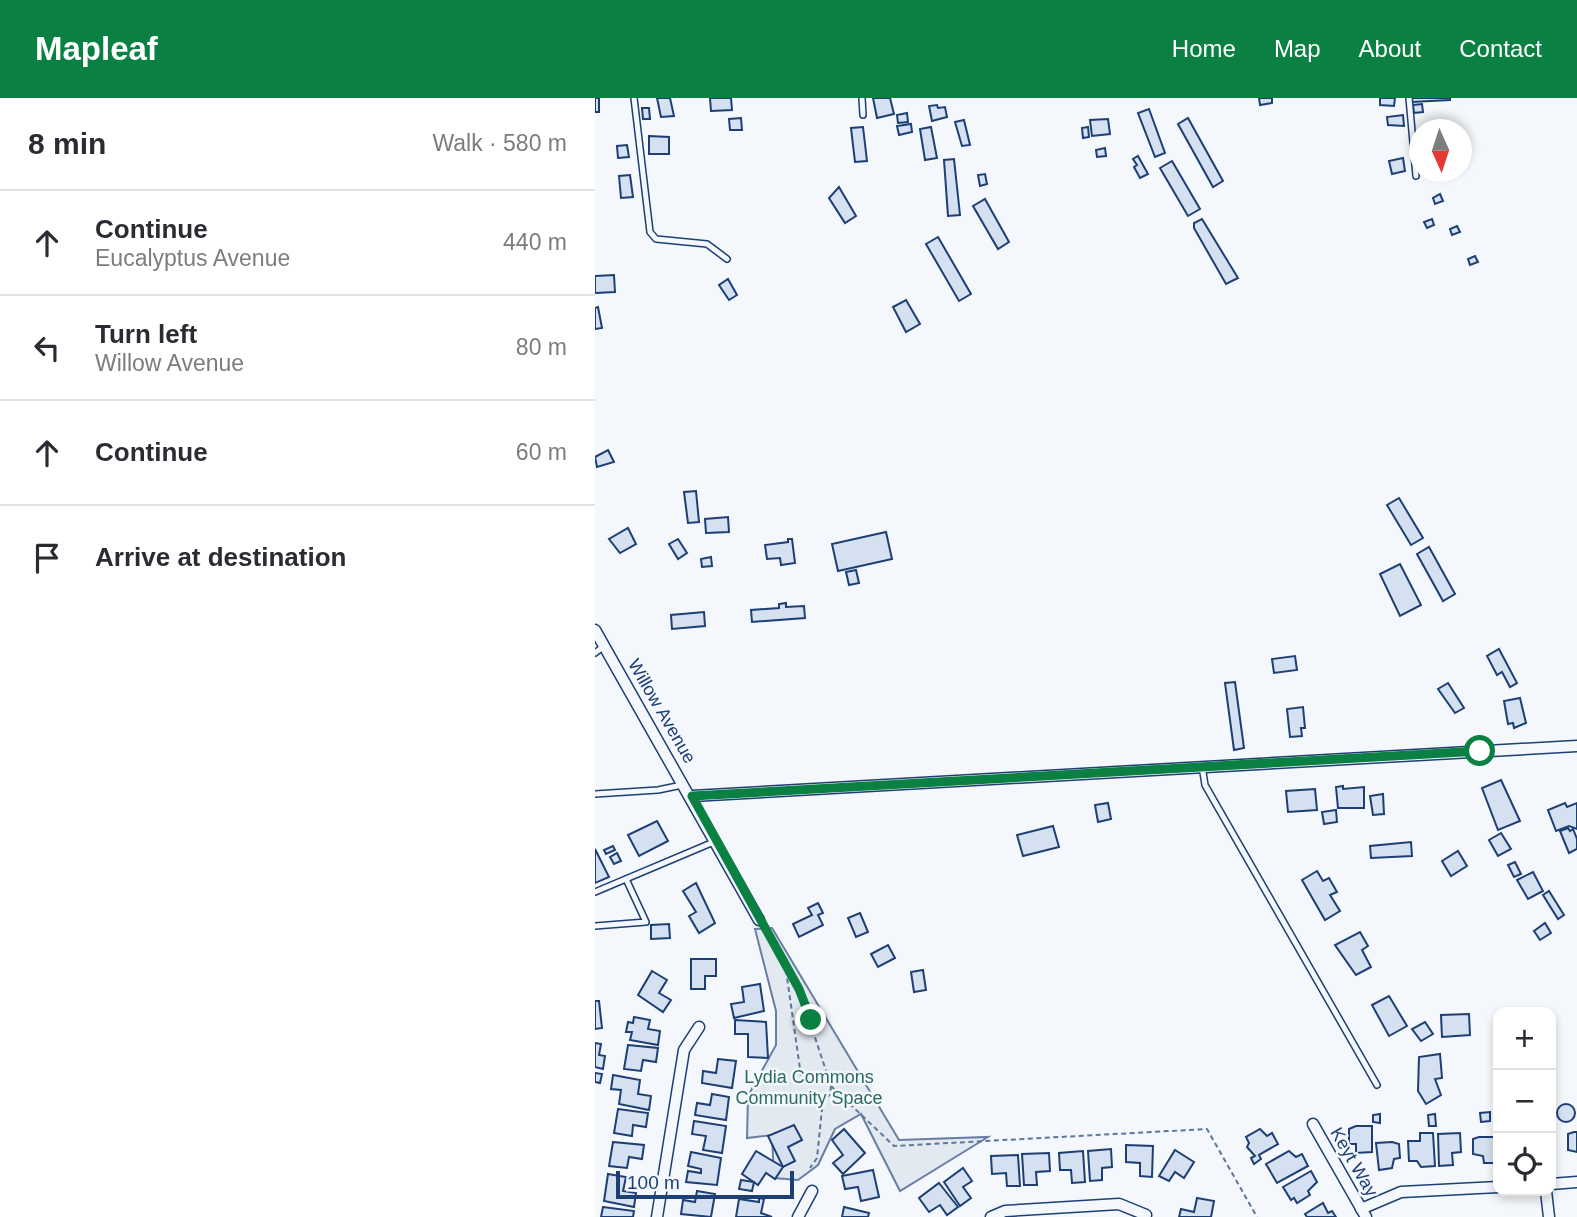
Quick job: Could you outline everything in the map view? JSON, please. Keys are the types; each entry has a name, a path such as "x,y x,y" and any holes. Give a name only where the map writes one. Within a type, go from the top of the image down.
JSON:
{"street":[{"name":"Willow Avenue","path":"595,630 600,650 685,784 759,920"},
{"path":"692,796 1577,746"},
{"path":"657,1217 684,1050 699,1027"},
{"name":"Keyt Way","path":"1313,1124 1363,1213"},
{"path":"1556,1184 1577,1182"},
{"path":"1363,1213 1401,1192 1493,1187"},
{"path":"798,1217 811,1191"},
{"path":"1547,1196 1549,1217"},
{"path":"991,1217 1005,1211 1119,1204 1146,1215"}],"lane":[{"path":"634,98 650,232 656,239 707,244 727,259"},
{"path":"862,98 863,115"},
{"path":"1409,98 1411,119"},
{"path":"1202,766 1205,786 1377,1085"},
{"path":"595,794 658,790 685,784"},
{"path":"595,892 716,841"},
{"path":"595,926 646,922 626,879"}],"path":[{"path":"759,920 786,966 811,1020 831,1086 831,1095 823,1099 817,1158 810,1168"},
{"path":"786,966 801,1076"},
{"path":"831,1086 894,1146 1207,1129 1257,1217"}],"green space":[{"name":"Lydia Commons Community Space","path":"772,928 899,1140 988,1137 900,1191 861,1114 835,1129 818,1165 798,1180 774,1178 772,1135 747,1138 748,1096 776,1045 776,1011 755,929"}],"building":[{"path":"595,98 599,98 599,112 595,112"},
{"path":"657,98 670,98 674,116 661,117"},
{"path":"710,98 731,98 732,110 711,111"},
{"path":"873,98 890,98 894,114 877,118"},
{"path":"1259,98 1272,98 1272,103 1260,105"},
{"path":"1380,98 1395,98 1394,106 1380,105"},
{"path":"1412,98 1450,98 1450,100 1412,102"},
{"path":"1422,104 1423,112 1414,113 1413,105"},
{"path":"937,105 938,108 945,107 947,117 932,121 929,106"},
{"path":"642,108 649,108 650,119 643,119"},
{"path":"1149,109 1165,153 1155,157 1138,113"},
{"path":"907,113 908,122 898,123 897,115"},
{"path":"1403,115 1404,126 1388,125 1387,117"},
{"path":"741,118 742,130 730,130 729,119"},
{"path":"1188,118 1223,181 1213,187 1178,124"},
{"path":"1108,119 1110,134 1092,136 1090,120"},
{"path":"964,120 970,145 962,146 955,122"},
{"path":"911,124 912,132 899,135 897,126"},
{"path":"863,127 867,161 855,162 851,128"},
{"path":"931,127 937,158 925,160 920,129"},
{"path":"1088,127 1089,137 1083,138 1082,128"},
{"path":"649,136 669,137 669,154 649,154"},
{"path":"627,145 629,157 618,158 617,146"},
{"path":"1105,148 1106,156 1097,157 1096,150"},
{"path":"1138,156 1148,174 1140,178 1133,159"},
{"path":"1403,158 1405,171 1392,174 1389,161"},
{"path":"954,159 960,215 948,216 944,160"},
{"path":"1172,161 1200,209 1188,216 1160,168"},
{"path":"985,174 987,184 980,186 978,175"},
{"path":"630,175 633,197 621,198 619,176"},
{"path":"839,187 856,216 845,223 829,198"},
{"path":"1440,194 1443,201 1435,204 1433,198"},
{"path":"985,199 1009,242 998,249 973,206"},
{"path":"1202,219 1238,278 1226,284 1194,228 1194,223"},
{"path":"1432,219 1434,225 1427,228 1424,222"},
{"path":"1457,226 1460,232 1452,235 1450,229"},
{"path":"938,237 971,294 959,301 926,244"},
{"path":"1475,256 1478,262 1470,265 1468,259"},
{"path":"614,275 615,292 595,293 595,276"},
{"path":"728,279 737,295 729,300 719,285"},
{"path":"906,300 920,324 906,332 893,307"},
{"path":"598,307 602,328 595,329 595,308"},
{"path":"608,450 614,462 597,467 595,457"},
{"path":"696,491 699,522 688,523 684,492"},
{"path":"1399,498 1423,538 1411,545 1387,505"},
{"path":"728,517 729,532 706,533 705,519"},
{"path":"628,528 636,544 620,553 609,539"},
{"path":"886,532 892,559 838,571 832,544"},
{"path":"678,539 687,553 678,559 669,544"},
{"path":"788,539 792,539 795,563 781,565 780,558 767,559 765,545 788,542"},
{"path":"1429,547 1455,594 1443,601 1417,554"},
{"path":"711,557 712,566 702,567 701,559"},
{"path":"1400,564 1421,605 1400,616 1380,574"},
{"path":"856,570 859,583 849,585 846,572"},
{"path":"786,603 786,607 804,606 805,618 752,622 751,610 779,608 779,604"},
{"path":"704,612 705,626 672,629 671,615"},
{"path":"1499,649 1517,683 1510,687 1502,672 1497,675 1487,656"},
{"path":"1295,656 1297,670 1274,673 1272,659"},
{"path":"1235,682 1244,748 1234,750 1225,683"},
{"path":"1448,683 1464,708 1455,713 1438,689"},
{"path":"1520,698 1526,723 1514,728 1513,723 1508,724 1504,701"},
{"path":"1303,707 1305,728 1301,728 1302,736 1290,737 1287,709"},
{"path":"1501,780 1520,821 1498,830 1482,788"},
{"path":"1343,786 1343,789 1364,787 1364,808 1338,808 1336,787"},
{"path":"1315,789 1317,810 1288,812 1286,791"},
{"path":"1383,794 1384,814 1373,815 1370,796"},
{"path":"1108,803 1111,819 1098,822 1095,805"},
{"path":"1565,803 1567,807 1577,803 1577,829 1569,826 1556,831 1548,810"},
{"path":"1336,810 1337,822 1324,824 1322,812"},
{"path":"657,821 668,841 639,856 628,835"},
{"path":"1053,826 1059,847 1023,856 1017,835"},
{"path":"1568,828 1570,831 1573,829 1577,839 1577,849 1569,853 1560,831"},
{"path":"1501,833 1511,849 1498,856 1489,840"},
{"path":"1411,842 1412,856 1371,858 1370,846"},
{"path":"613,846 615,850 606,854 604,850"},
{"path":"595,849 609,877 595,883"},
{"path":"1458,851 1467,866 1451,876 1442,861"},
{"path":"617,853 621,861 614,864 610,857"},
{"path":"1515,862 1521,874 1514,877 1508,865"},
{"path":"1317,871 1323,881 1329,878 1337,892 1330,895 1340,911 1325,920 1302,880"},
{"path":"1533,872 1543,891 1528,899 1517,880"},
{"path":"696,883 715,923 699,933 689,916 696,912 683,891"},
{"path":"1549,891 1564,915 1558,919 1543,895"},
{"path":"818,903 823,913 818,915 823,925 799,937 793,924 812,915 808,908"},
{"path":"860,913 868,932 856,937 848,918"},
{"path":"1545,923 1551,933 1540,940 1534,931"},
{"path":"669,924 670,938 651,939 651,925"},
{"path":"1360,932 1368,946 1362,950 1371,967 1356,975 1335,945"},
{"path":"888,945 895,958 878,967 871,954"},
{"path":"691,959 716,959 716,976 705,976 705,989 691,989"},
{"path":"923,970 926,990 914,992 911,972"},
{"path":"652,971 667,980 659,993 671,1000 663,1012 638,995"},
{"path":"760,984 764,1011 734,1018 731,1004 744,1002 742,987"},
{"path":"1389,996 1407,1026 1389,1036 1372,1005"},
{"path":"595,1001 599,1001 602,1028 595,1029"},
{"path":"1469,1014 1470,1035 1442,1037 1441,1015"},
{"path":"634,1017 650,1020 648,1029 660,1031 658,1045 630,1040 632,1032 626,1032 628,1022 633,1023"},
{"path":"735,1020 766,1022 768,1058 748,1057 748,1034 735,1034"},
{"path":"1425,1022 1433,1034 1421,1041 1412,1029"},
{"path":"595,1043 601,1044 599,1055 605,1056 603,1069 595,1067"},
{"path":"628,1045 658,1048 656,1062 643,1060 641,1071 624,1069"},
{"path":"1440,1054 1442,1078 1435,1079 1441,1095 1426,1104 1418,1091 1419,1057"},
{"path":"718,1059 736,1061 732,1088 702,1083 703,1071 716,1073"},
{"path":"595,1073 602,1074 600,1083 595,1082"},
{"path":"613,1075 640,1080 638,1094 651,1096 649,1110 619,1104 621,1090 611,1089"},
{"path":"712,1094 729,1097 726,1120 695,1115 697,1103 710,1105"},
{"path":"1566,1104 1572,1107 1575,1113 1572,1119 1566,1122 1560,1119 1557,1113 1560,1107"},
{"path":"618,1109 648,1113 646,1127 633,1125 632,1136 614,1133"},
{"path":"1490,1112 1490,1121 1481,1122 1480,1113"},
{"path":"1380,1114 1380,1123 1373,1122 1373,1115"},
{"path":"1435,1114 1436,1126 1429,1126 1428,1115"},
{"path":"694,1121 726,1126 722,1153 703,1150 706,1136 692,1134"},
{"path":"794,1125 802,1140 788,1147 795,1161 783,1167 768,1136"},
{"path":"1372,1126 1372,1152 1356,1153 1356,1144 1349,1144 1349,1129"},
{"path":"844,1129 865,1153 843,1174 833,1163 843,1155 832,1140"},
{"path":"1260,1129 1267,1136 1272,1133 1278,1144 1259,1155 1261,1159 1254,1164 1251,1158 1255,1156 1247,1147 1249,1143 1246,1137"},
{"path":"1577,1132 1577,1152 1568,1150 1568,1134"},
{"path":"1420,1133 1433,1133 1435,1166 1421,1167 1417,1161 1409,1161 1408,1141 1420,1141"},
{"path":"1460,1133 1461,1152 1452,1153 1453,1165 1439,1166 1438,1134"},
{"path":"1493,1137 1493,1163 1484,1163 1483,1156 1473,1154 1473,1139"},
{"path":"613,1142 644,1145 642,1159 629,1157 627,1168 609,1166"},
{"path":"1376,1143 1399,1144 1400,1158 1394,1159 1392,1168 1379,1170"},
{"path":"1126,1145 1153,1146 1152,1177 1140,1176 1140,1163 1126,1162"},
{"path":"1111,1149 1112,1167 1102,1168 1102,1180 1090,1181 1088,1151"},
{"path":"1175,1150 1194,1162 1184,1178 1175,1172 1169,1181 1159,1176"},
{"path":"756,1151 783,1167 775,1179 766,1173 758,1185 742,1174"},
{"path":"1083,1151 1085,1182 1072,1183 1071,1170 1060,1170 1059,1153"},
{"path":"1289,1151 1296,1157 1302,1154 1308,1166 1277,1183 1266,1164"},
{"path":"691,1152 721,1158 717,1185 686,1182 688,1171 701,1173 701,1169 688,1166"},
{"path":"1049,1153 1050,1171 1036,1172 1037,1185 1024,1185 1022,1154"},
{"path":"1018,1155 1020,1186 1007,1186 1006,1173 992,1174 991,1156"},
{"path":"963,1168 972,1181 963,1187 971,1198 960,1206 944,1182"},
{"path":"873,1170 879,1197 861,1201 858,1187 845,1189 842,1176"},
{"path":"1311,1171 1317,1182 1308,1191 1310,1195 1297,1203 1294,1198 1291,1200 1283,1187"},
{"path":"608,1174 626,1177 623,1191 636,1193 634,1207 604,1201"},
{"path":"741,1180 754,1182 752,1191 739,1189"},
{"path":"939,1183 958,1207 947,1215 940,1205 929,1212 919,1198"},
{"path":"697,1191 715,1194 711,1217 681,1214 683,1200 695,1202"},
{"path":"759,1198 764,1199 761,1213 772,1217 736,1217 739,1199 759,1202"},
{"path":"1197,1198 1214,1201 1211,1217 1179,1217 1181,1209 1194,1212"},
{"path":"1323,1203 1328,1213 1332,1211 1336,1217 1307,1217 1305,1214"},
{"path":"603,1207 634,1211 633,1217 601,1217"},
{"path":"844,1207 869,1213 868,1217 842,1217"}],"route":[{"path":"811,1020 799,989 692,796 1480,751"}]}
